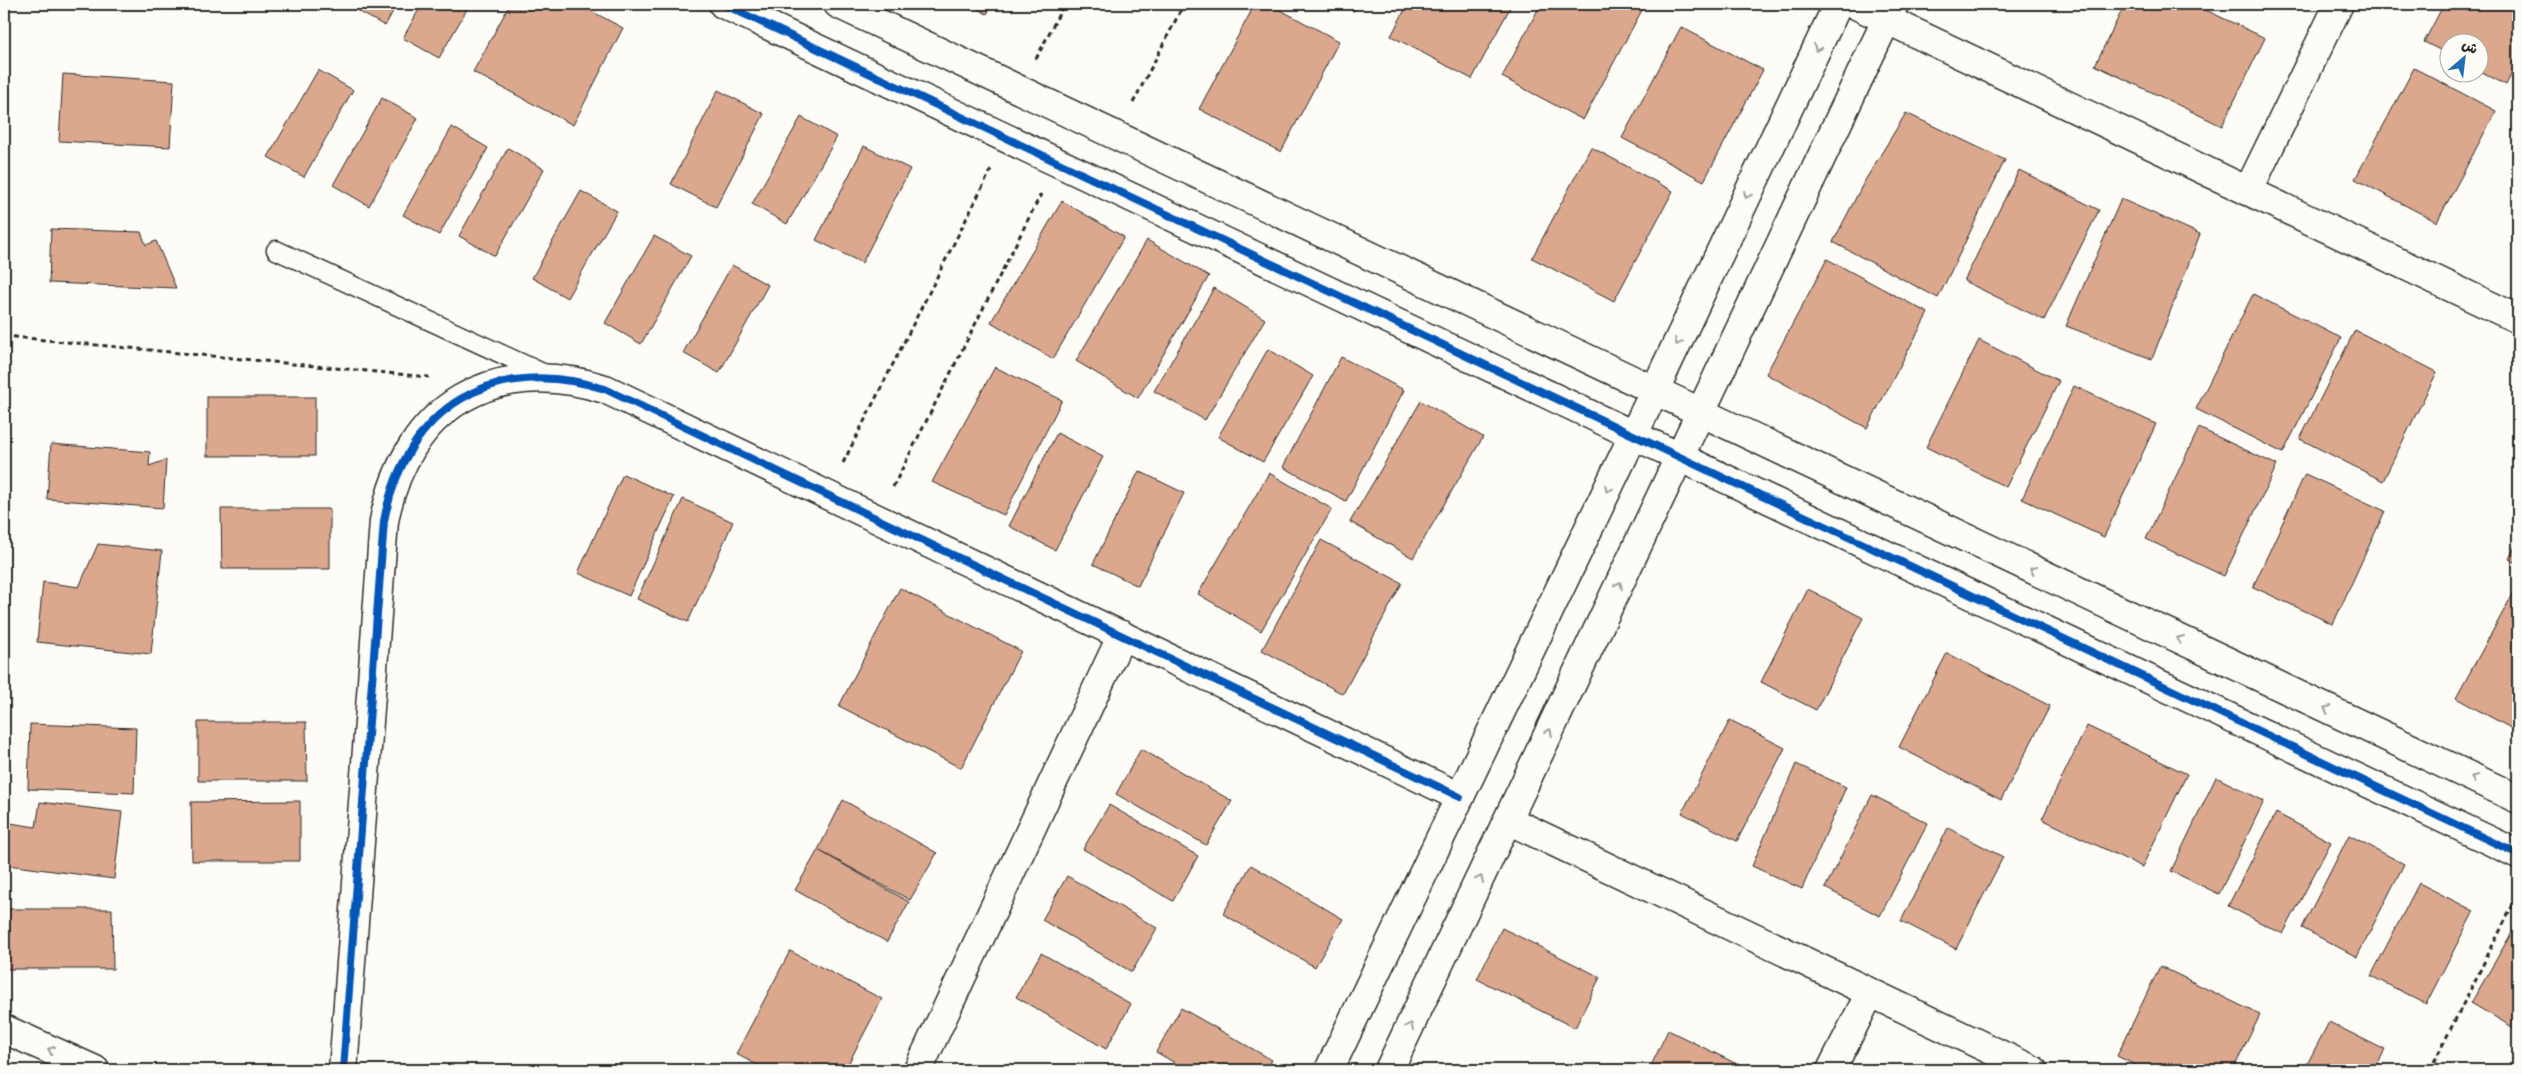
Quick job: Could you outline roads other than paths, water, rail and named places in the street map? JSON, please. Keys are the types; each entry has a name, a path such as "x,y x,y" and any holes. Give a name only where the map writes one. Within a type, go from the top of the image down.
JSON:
{"street":[{"path":"723,4 2518,854"},
{"path":"838,4 2518,799"},
{"path":"1329,1070 1838,4"},
{"path":"1854,4 1890,12 2248,191 2518,320"},
{"path":"2248,191 2339,4"},
{"path":"1390,1070 1890,12"},
{"path":"343,1070 384,521 389,494 398,469 412,445 429,424 449,407 473,393 498,383 525,378 552,377 579,381 605,389 1460,797"},
{"path":"918,1070 1122,635"},
{"path":"1508,820 2033,1070"},
{"path":"1830,1070 1870,993"},
{"path":"4,1029 95,1070"}],"lane":[{"path":"276,250 552,377"}]}
